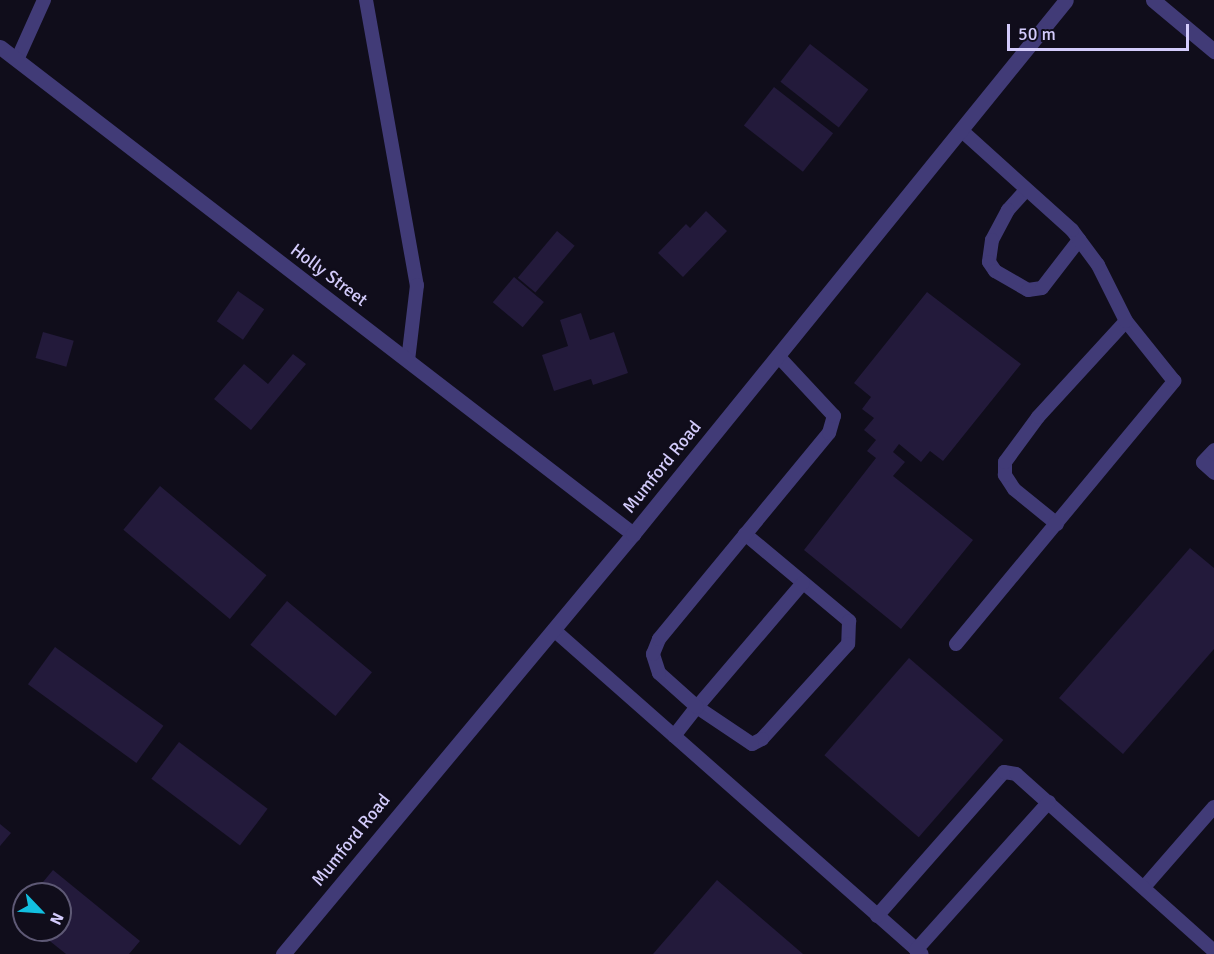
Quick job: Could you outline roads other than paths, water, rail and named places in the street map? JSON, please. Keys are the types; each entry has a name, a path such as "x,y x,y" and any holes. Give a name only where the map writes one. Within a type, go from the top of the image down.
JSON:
{"street":[{"name":"Mumford Road","path":"283,954 633,534 1066,0"},
{"path":"1153,0 1214,51"},
{"name":"Holly Street","path":"0,47 633,534"},
{"path":"1209,467 1214,450"}],"lane":[{"path":"17,60 44,0"},
{"path":"366,0 417,285 408,360"},
{"path":"956,644 1174,381 1126,321 1098,265 1079,240 961,130"},
{"path":"1026,190 1008,210 992,240 989,262 995,272 1028,290 1041,288 1079,240"},
{"path":"1057,524 1014,489 1005,475 1005,462 1038,417 1126,321"},
{"path":"745,534 849,621 848,644 762,739 752,744 697,707 659,673 653,654 681,611 745,534 829,433 834,416 778,356"},
{"path":"674,736 803,583"},
{"path":"554,630 918,952 1049,802"},
{"path":"877,916 1004,772 1016,774 1049,802 1145,886 1214,951"},
{"path":"1145,886 1214,807"}]}
